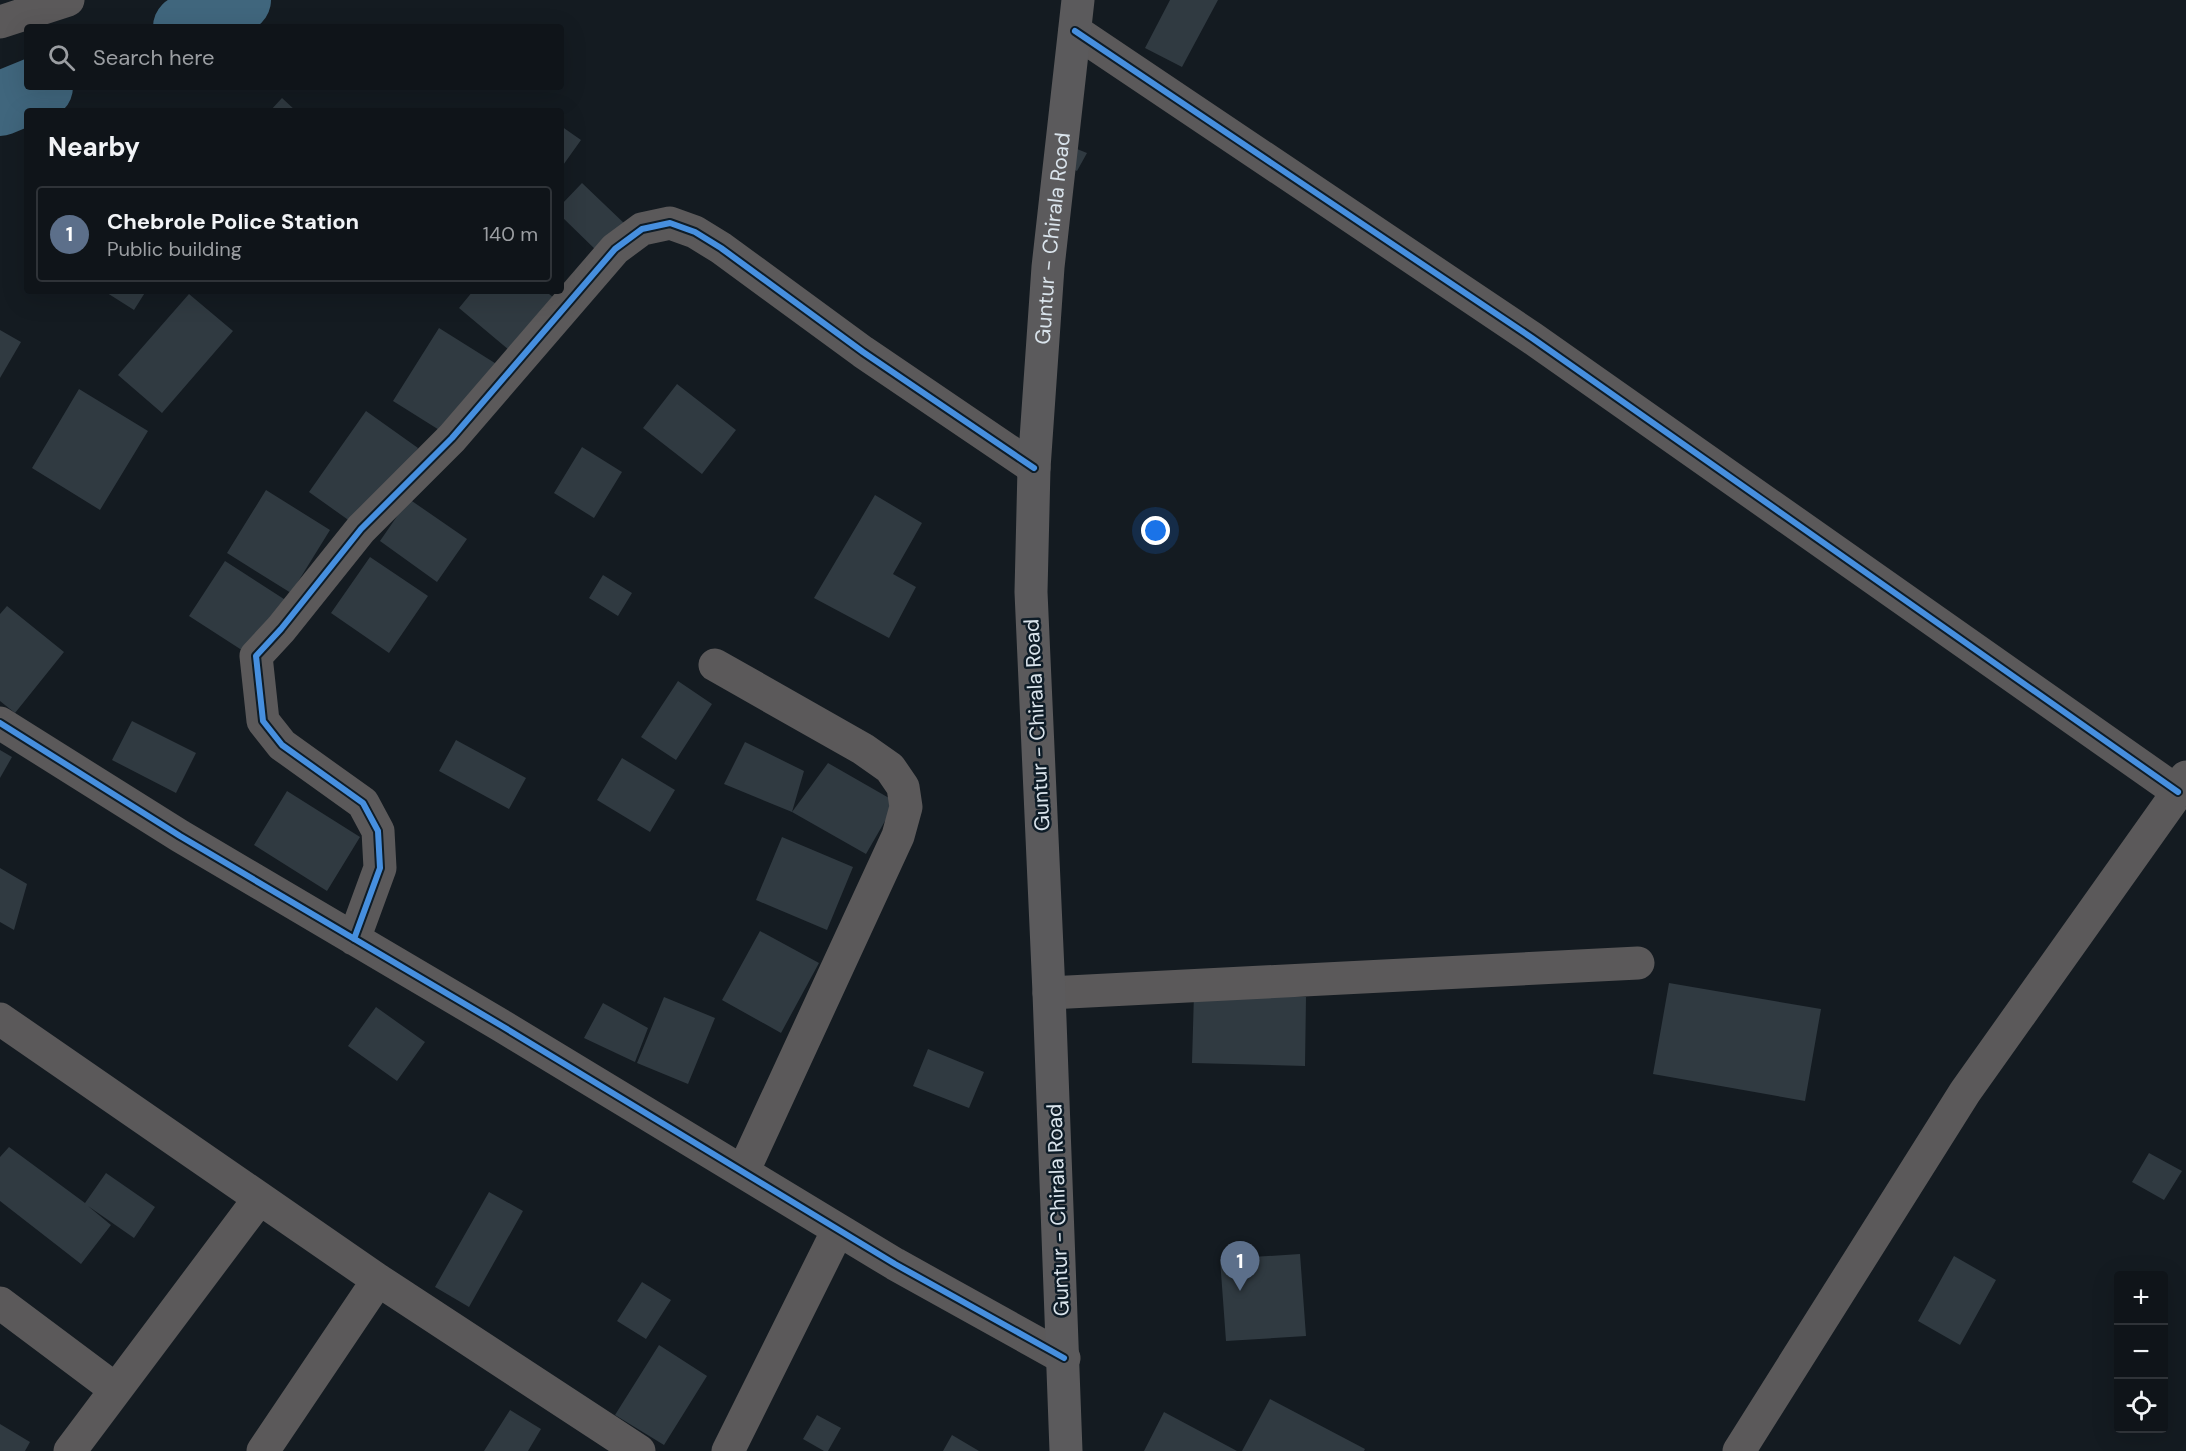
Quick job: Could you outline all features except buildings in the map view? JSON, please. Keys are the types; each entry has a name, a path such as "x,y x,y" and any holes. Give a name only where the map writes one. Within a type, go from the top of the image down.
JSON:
{"main road":[{"name":"Guntur - Chirala Road","path":"1066,1451 1031,592 1034,468 1048,267 1076,15"}],"street":[{"path":"0,22 68,0"},
{"path":"1076,15 1532,338 2182,785 1965,1092 1739,1451"},
{"path":"354,939 380,868 378,831 363,803 282,744 262,721 256,656 281,629 361,529 452,438 615,249 642,229 670,223 695,232 863,352 1034,468"},
{"path":"715,665 863,749 891,768 903,787 906,807 898,836 743,1172"},
{"path":"0,723 180,836 838,1230 1064,1358"},
{"path":"1049,993 1638,963"},
{"path":"0,1019 378,1280 639,1451"},
{"path":"70,1451 260,1199"},
{"path":"728,1451 838,1230"},
{"path":"263,1451 378,1280"},
{"path":"0,1303 115,1389"}],"waterway":[{"path":"192,24 221,12 239,0"},
{"path":"0,104 34,90"}],"cycle path":[{"path":"1075,31 1532,338 2178,792"},
{"path":"354,939 380,868 378,831 363,803 282,745 263,721 256,656 281,629 361,529 452,438 615,249 642,229 670,223 695,232 721,248 863,352 1034,468"},
{"path":"0,723 180,836 502,1026 895,1264 1064,1358"}],"place":[{"name":"Chebrole Police Station","path":"1240,1291"}]}
